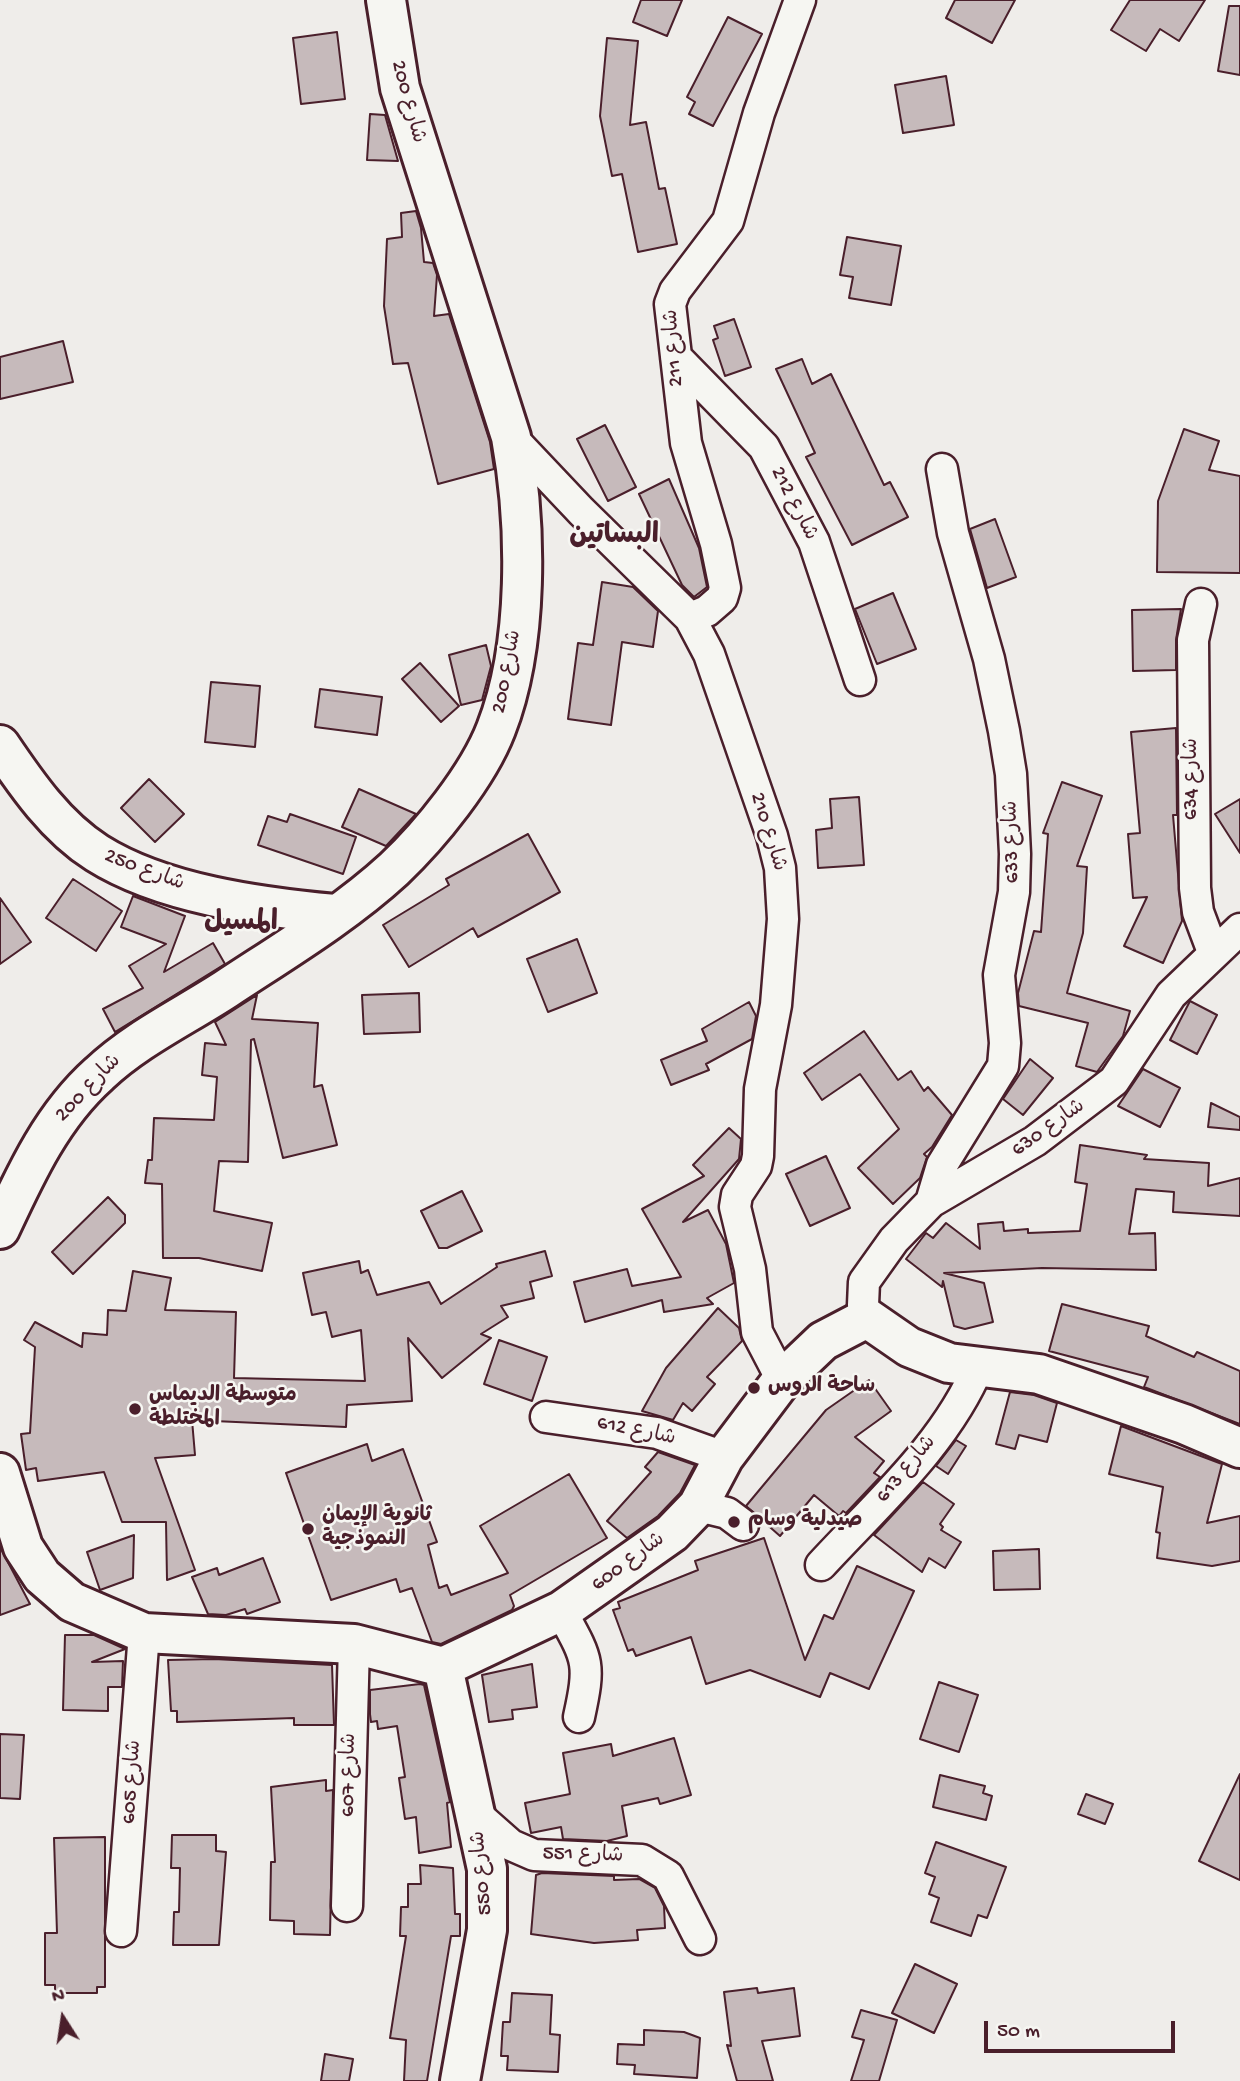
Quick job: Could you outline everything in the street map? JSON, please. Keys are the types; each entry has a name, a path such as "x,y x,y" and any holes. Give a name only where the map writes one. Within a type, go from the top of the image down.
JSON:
{"main road":[{"name":"شارع 200","path":"0,1228 54,1124 97,1075 127,1050 225,990 372,887 411,852 465,782 496,730 513,659 522,547 519,488 511,437 400,88 386,0"},
{"name":"شارع 250","path":"0,746 52,815 96,852 117,864 209,895 335,914"},
{"name":"شارع 600","path":"443,1667 561,1611 672,1533 698,1506 724,1457 782,1380 823,1341 867,1318"},
{"path":"867,1318 909,1347 949,1363 1010,1368 1071,1383 1240,1448"},
{"path":"0,1473 23,1548 42,1576 72,1602 144,1633 354,1644 443,1667"},
{"name":"شارع 550","path":"443,1667 487,1869 487,1930 460,2081"}],"street":[{"name":"شارع 211","path":"690,618 707,611 722,598 725,588 718,551 686,443 669,318 675,291 728,221 759,113 800,0"},
{"name":"شارع 212","path":"676,357 764,447 814,542 860,680"},
{"name":"شارع 210","path":"511,437 581,511 690,618 714,669 780,868 783,899 776,1005 760,1088 758,1156 756,1166 737,1195 735,1207 750,1269 757,1332 782,1380"},
{"name":"شارع 633","path":"931,1202 942,1165 1003,1066 1005,1043 999,975 1014,892 1015,854 1011,774 1004,731 989,659 953,533 942,469"},
{"name":"شارع 634","path":"1201,604 1192,640 1194,875 1198,912 1213,952"},
{"name":"شارع 630","path":"867,1318 863,1305 863,1283 894,1240 931,1202 1035,1141 1114,1081 1171,995 1240,929"},
{"name":"شارع 613","path":"821,1565 927,1452 965,1400 979,1365"},
{"name":"شارع 612","path":"546,1417 657,1433 724,1457"},
{"path":"698,1506 727,1514 743,1525"},
{"path":"561,1611 585,1661 587,1678 579,1717"},
{"name":"شارع 605","path":"121,1931 144,1633"},
{"name":"شارع 607","path":"347,1906 354,1644"},
{"name":"شارع 551","path":"477,1815 511,1845 534,1855 642,1860 668,1876 700,1939"}],"building":[{"path":"641,0 682,0 667,36 633,22"},
{"path":"955,0 1015,0 992,43 946,18"},
{"path":"1130,0 1205,0 1179,41 1160,29 1146,51 1111,30"},
{"path":"1229,6 1240,6 1240,75 1218,71"},
{"path":"728,17 762,34 713,126 689,114 695,102 687,97"},
{"path":"337,32 345,99 301,104 293,38"},
{"path":"607,38 638,41 630,125 646,122 659,189 665,188 677,244 638,252 622,174 612,176 600,116"},
{"path":"946,76 954,125 903,133 895,85"},
{"path":"370,114 385,115 398,161 367,160"},
{"path":"416,211 421,228 424,262 433,263 437,275 434,316 449,314 490,442 494,469 438,484 408,363 393,364 384,306 387,239 402,237 401,213"},
{"path":"847,237 901,246 891,305 849,298 853,277 840,275"},
{"path":"734,319 751,367 725,376 713,340 718,338 714,326"},
{"path":"63,341 73,382 0,399 0,357"},
{"path":"802,359 812,384 831,374 884,485 890,482 908,517 852,545 806,457 815,453 776,369"},
{"path":"605,425 636,487 608,501 577,439"},
{"path":"1184,429 1219,441 1209,470 1240,476 1240,573 1157,572 1158,501"},
{"path":"669,479 699,548 707,587 694,597 682,585 639,494"},
{"path":"995,519 1016,577 987,588 970,529"},
{"path":"602,582 633,587 658,611 653,647 622,642 611,725 568,719 578,643 593,645"},
{"path":"893,593 916,649 877,664 855,609"},
{"path":"1181,609 1176,640 1176,670 1133,671 1132,610"},
{"path":"486,645 491,666 482,700 461,705 449,655"},
{"path":"420,663 459,706 441,722 402,679"},
{"path":"211,682 260,686 255,747 205,742"},
{"path":"320,689 382,697 377,735 315,727"},
{"path":"1176,728 1177,815 1173,815 1182,921 1163,963 1124,946 1147,897 1133,898 1128,834 1140,833 1131,732"},
{"path":"149,779 184,814 155,842 121,808"},
{"path":"1062,782 1102,796 1077,866 1087,867 1083,933 1067,993 1130,1011 1123,1036 1097,1072 1076,1066 1088,1023 1019,1006 1018,993 1034,931 1041,932 1048,834 1043,833"},
{"path":"359,789 416,814 386,846 342,827"},
{"path":"859,797 864,865 818,868 816,830 832,828 830,799"},
{"path":"1240,799 1240,853 1215,814"},
{"path":"290,814 356,837 343,874 258,845 268,816 287,822"},
{"path":"528,834 560,892 478,937 473,928 409,967 383,925 449,885 446,879"},
{"path":"73,879 122,911 96,951 46,918"},
{"path":"133,896 185,916 164,972 213,943 225,964 115,1032 103,1009 143,988 129,966 166,944 121,927"},
{"path":"0,898 31,942 0,964"},
{"path":"577,939 597,993 548,1012 527,959"},
{"path":"419,993 420,1032 364,1034 362,995"},
{"path":"257,995 252,1019 318,1023 314,1087 322,1085 337,1145 283,1158 254,1039 251,1040 248,1162 219,1161 214,1211 272,1223 262,1271 199,1258 163,1258 162,1184 145,1183 148,1160 152,1160 154,1118 214,1120 217,1077 202,1075 205,1043 226,1045 215,1022"},
{"path":"1190,1001 1217,1015 1197,1054 1170,1040"},
{"path":"749,1002 756,1016 752,1039 706,1064 709,1070 671,1085 661,1060 707,1041 702,1029"},
{"path":"864,1031 898,1080 911,1071 924,1091 928,1087 952,1115 932,1147 924,1154 927,1157 920,1178 893,1204 858,1168 899,1129 860,1074 822,1100 804,1073"},
{"path":"1030,1059 1053,1078 1023,1115 1003,1099"},
{"path":"1143,1069 1180,1088 1160,1127 1118,1106"},
{"path":"1211,1103 1240,1117 1240,1130 1208,1127"},
{"path":"729,1128 741,1139 739,1159 683,1222 708,1210 726,1244 734,1283 707,1298 713,1304 664,1312 662,1300 585,1322 574,1282 627,1269 632,1286 681,1277 642,1209 704,1176 693,1165"},
{"path":"1080,1145 1147,1155 1144,1159 1209,1163 1208,1186 1240,1178 1240,1216 1173,1212 1174,1192 1136,1189 1129,1234 1155,1233 1156,1270 1042,1268 944,1273 984,1283 993,1322 965,1329 954,1326 943,1281 942,1287 906,1259 926,1233 933,1238 946,1223 980,1249 978,1224 1003,1222 1004,1231 1028,1229 1028,1233 1080,1231 1087,1184 1075,1182"},
{"path":"826,1156 850,1208 810,1226 786,1174"},
{"path":"462,1191 482,1231 447,1248 439,1248 421,1211"},
{"path":"108,1197 125,1215 125,1223 73,1274 52,1252"},
{"path":"545,1251 552,1276 530,1282 534,1298 501,1306 508,1317 481,1334 491,1338 442,1378 408,1338 412,1401 347,1405 346,1427 192,1420 195,1455 155,1458 195,1570 167,1580 166,1522 122,1522 104,1472 38,1481 36,1468 26,1470 21,1434 30,1433 35,1347 24,1340 35,1322 82,1347 83,1333 107,1335 108,1310 126,1311 133,1271 171,1278 165,1310 236,1312 234,1378 365,1381 361,1330 332,1337 326,1312 312,1315 303,1273 359,1261 361,1273 368,1270 377,1295 429,1282 441,1304 497,1267 496,1264"},
{"path":"1062,1304 1149,1326 1146,1336 1194,1357 1197,1352 1240,1371 1240,1424 1144,1387 1148,1377 1049,1351"},
{"path":"718,1308 739,1328 742,1341 707,1377 715,1384 692,1411 683,1403 673,1420 642,1411 666,1368"},
{"path":"499,1340 547,1357 532,1401 484,1384"},
{"path":"869,1380 891,1411 855,1437 884,1461 874,1473 880,1477 846,1513 843,1511 839,1516 814,1495 780,1536 746,1506 826,1410"},
{"path":"1010,1392 1034,1395 1057,1403 1047,1442 1019,1435 1015,1449 996,1444"},
{"path":"1121,1426 1222,1464 1207,1523 1240,1516 1240,1561 1212,1566 1157,1558 1160,1533 1156,1532 1163,1487 1109,1474"},
{"path":"956,1440 966,1446 948,1474 936,1466"},
{"path":"367,1444 372,1461 403,1449 437,1542 428,1545 439,1588 447,1585 451,1595 508,1573 480,1526 569,1474 607,1538 510,1595 514,1606 512,1610 441,1644 432,1642 412,1588 400,1592 396,1579 331,1600 286,1473"},
{"path":"658,1452 695,1465 680,1493 658,1516 627,1538 607,1521 651,1472 645,1467"},
{"path":"923,1482 954,1504 940,1524 943,1527 941,1530 961,1542 945,1568 929,1558 922,1572 874,1535"},
{"path":"134,1535 133,1578 100,1590 87,1552"},
{"path":"764,1538 805,1660 824,1615 833,1619 857,1566 914,1591 869,1689 830,1673 820,1697 750,1670 706,1684 691,1637 636,1656 633,1649 628,1651 613,1610 620,1608 618,1602 698,1570 695,1561"},
{"path":"0,1547 30,1604 0,1615"},
{"path":"1039,1549 1040,1589 994,1590 993,1551"},
{"path":"263,1558 280,1602 247,1614 245,1609 226,1615 208,1614 192,1577 217,1568 219,1575"},
{"path":"65,1635 94,1635 125,1649 92,1662 123,1661 122,1687 108,1687 108,1711 63,1710"},
{"path":"214,1659 332,1665 334,1725 294,1725 294,1718 177,1722 177,1711 171,1711 168,1660"},
{"path":"532,1664 537,1707 512,1710 513,1719 489,1722 482,1675"},
{"path":"939,1682 978,1695 959,1752 920,1739"},
{"path":"424,1685 450,1802 447,1803 451,1847 419,1853 416,1817 405,1819 399,1778 405,1777 397,1726 378,1729 377,1721 371,1722 370,1690"},
{"path":"0,1734 24,1735 20,1799 0,1798"},
{"path":"674,1738 691,1795 660,1804 658,1798 622,1806 627,1836 607,1841 563,1839 561,1827 531,1833 525,1803 570,1794 563,1753 611,1744 613,1756"},
{"path":"1240,1774 1240,1880 1199,1861"},
{"path":"940,1775 985,1786 983,1793 992,1796 986,1820 933,1807"},
{"path":"326,1780 326,1791 333,1790 330,1935 294,1934 294,1921 270,1920 271,1862 275,1862 271,1787"},
{"path":"1086,1794 1113,1804 1105,1824 1078,1814"},
{"path":"172,1835 216,1835 216,1851 226,1852 219,1945 173,1945 174,1912 179,1912 180,1868 171,1868"},
{"path":"105,1837 105,1987 97,1987 97,1993 55,1993 55,1985 45,1985 45,1933 57,1933 54,1838"},
{"path":"936,1842 1006,1867 987,1918 978,1915 971,1936 931,1922 939,1898 929,1894 935,1877 925,1873"},
{"path":"420,1865 453,1868 455,1914 460,1914 460,1936 451,1936 427,2081 404,2081 406,2040 390,2038 406,1936 400,1936 401,1907 408,1907 408,1884 421,1884"},
{"path":"536,1875 614,1876 614,1880 639,1879 655,1888 664,1906 665,1928 637,1930 638,1940 594,1943 531,1934"},
{"path":"915,1964 957,1984 934,2033 892,2013"},
{"path":"757,1988 758,1993 794,1988 800,2036 762,2041 773,2081 737,2081 727,2045 731,2046 724,1992"},
{"path":"512,1993 552,1995 550,2034 560,2035 558,2072 507,2070 508,2056 501,2056 503,2022 510,2022"},
{"path":"861,2010 897,2020 879,2081 851,2081 864,2040 852,2037"},
{"path":"644,2030 684,2032 700,2038 697,2078 634,2074 635,2065 617,2064 618,2044 644,2045"},
{"path":"325,2054 353,2059 349,2081 321,2081"}],"place":[{"name":"ساحة الروس","path":"754,1388"},
{"name":"متوسطة الديماس المختلطة","path":"135,1409"},
{"name":"صيدلية وسام","path":"734,1522"},
{"name":"ثانوية الإيمان النموذجية","path":"308,1529"}],"district":[{"name":"البساتين","path":"614,538"},
{"name":"المسيل","path":"241,925"}]}
